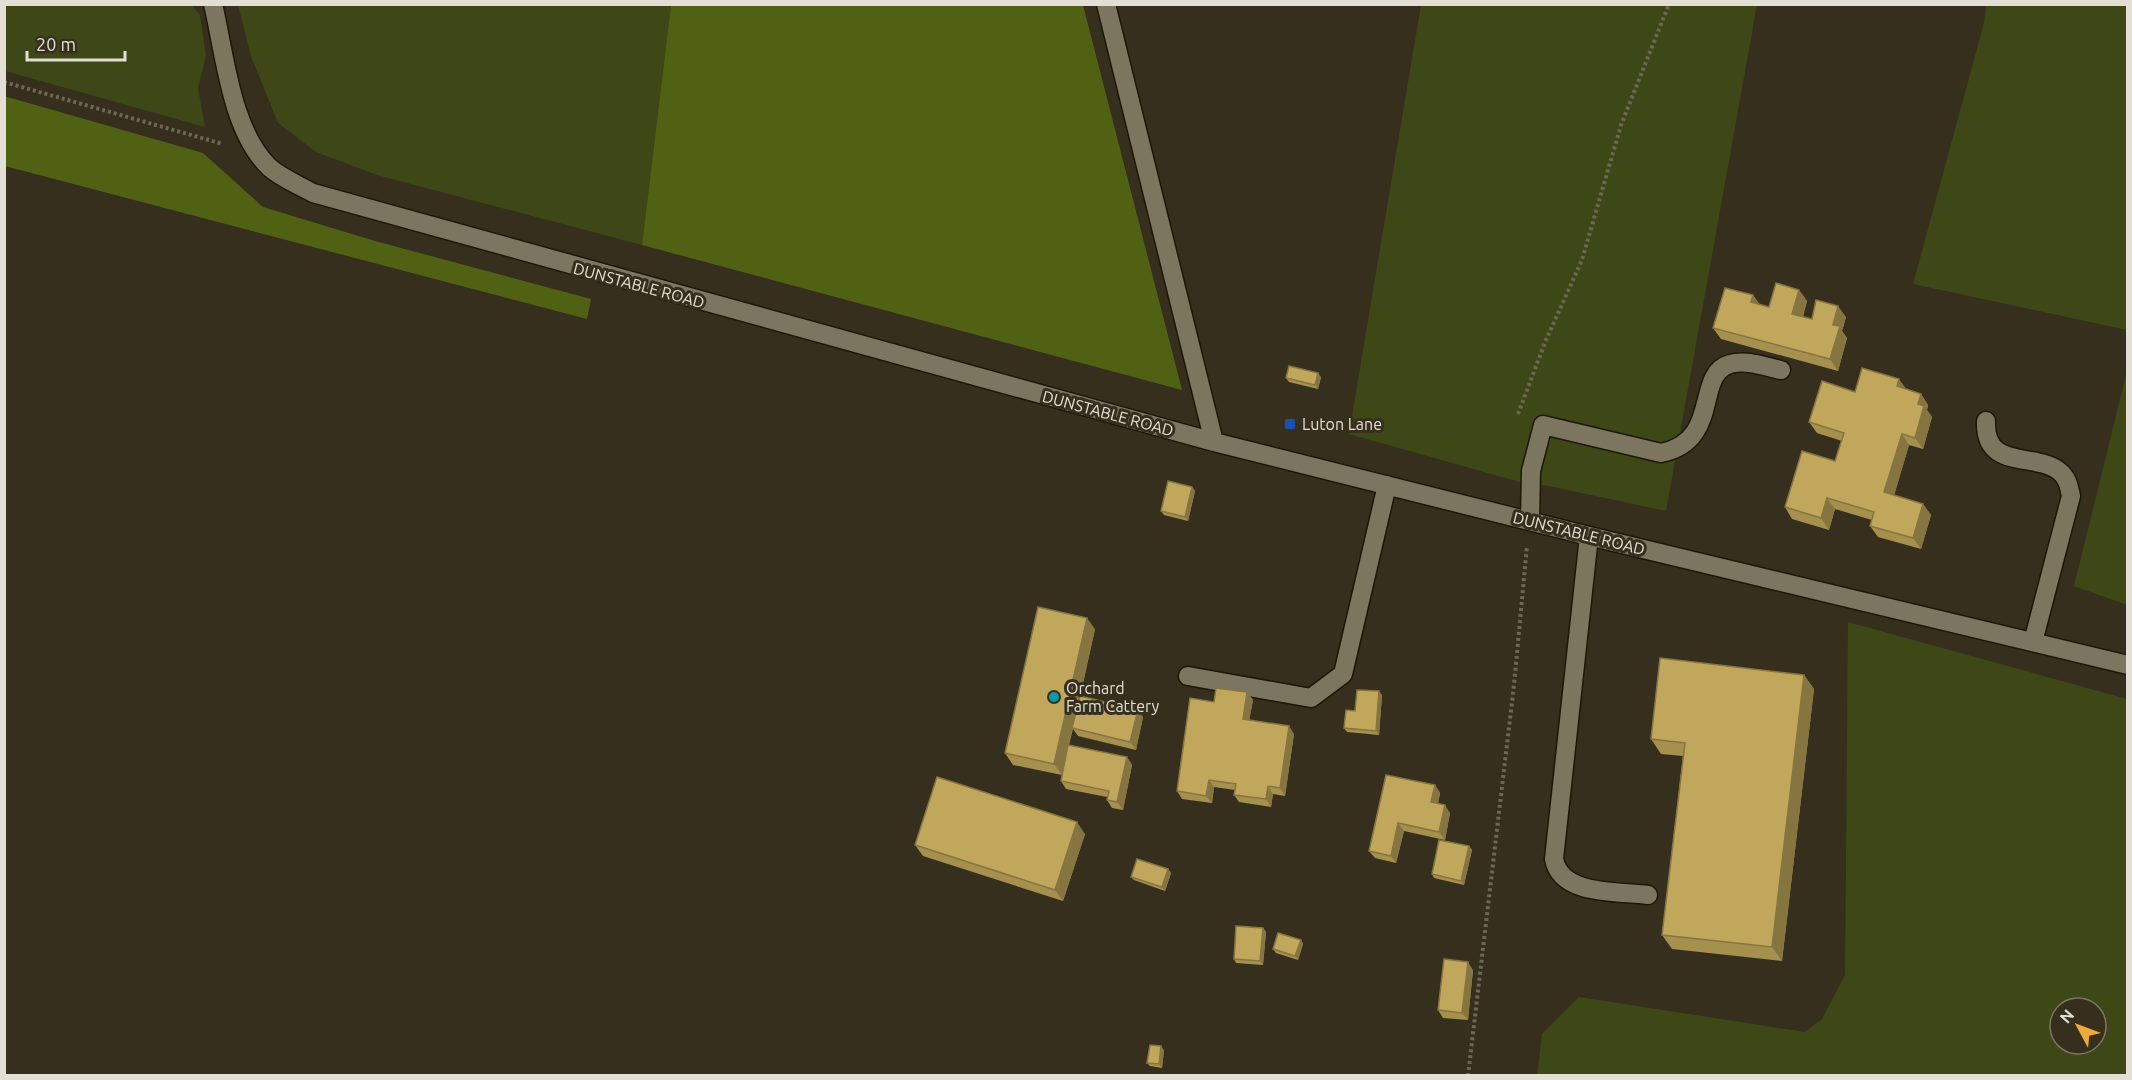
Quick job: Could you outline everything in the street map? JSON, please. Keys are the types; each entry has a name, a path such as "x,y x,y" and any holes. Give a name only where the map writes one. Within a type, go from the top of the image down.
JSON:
{"street":[{"name":"DUNSTABLE ROAD","path":"213,4 237,107 249,143 271,169 313,193 1214,442 1589,536 2127,665"},
{"path":"1106,4 1214,442"},
{"path":"1530,521 1531,471 1543,425 1661,453 1673,451 1690,441 1704,419 1712,381 1719,370 1729,364 1742,362 1781,370"},
{"path":"1986,421 1985,436 1995,449 2007,456 2058,470 2068,481 2071,496 2033,642"},
{"path":"1188,676 1311,698 1343,674 1387,485"},
{"path":"1589,536 1554,859 1556,870 1563,879 1577,886 1648,895"}],"path":[{"path":"1516,421 1546,340 1582,260 1621,125 1669,4"},
{"path":"4,82 220,144 249,143"},
{"path":"1468,1076 1514,685 1530,521"}],"green space":[{"path":"4,5 192,5 200,15 206,56 198,88 205,127 5,71"},
{"path":"238,5 671,5 642,245 377,175 316,152 278,123 251,56"},
{"path":"671,5 1083,5 1182,390 642,245"},
{"path":"1421,5 1757,5 1666,511 1549,486 1523,483 1349,434"},
{"path":"1986,5 2127,5 2127,330 1913,284 1984,23"},
{"path":"4,96 203,153 263,207 375,241 591,299 587,319 5,166"},
{"path":"2127,371 2127,605 2074,586"},
{"path":"1848,622 2127,699 2127,1075 1537,1075 1542,1034 1579,997 1805,1032 1822,1019 1845,975"}],"building":[{"path":"1776,283 1799,290 1792,314 1812,319 1816,300 1838,306 1833,325 1840,326 1830,359 1713,328 1725,288 1753,295 1751,302 1769,307"},
{"path":"1289,366 1318,373 1315,385 1286,378"},
{"path":"1862,368 1899,379 1897,386 1921,394 1918,404 1924,406 1915,438 1902,434 1884,492 1923,504 1913,538 1870,526 1874,512 1827,498 1821,518 1785,507 1802,451 1835,461 1844,433 1809,422 1822,381 1855,392"},
{"path":"1168,481 1192,487 1185,517 1161,511"},
{"name":"Orchard Farm Cattery","path":"1038,607 1087,618 1054,764 1005,753"},
{"path":"1660,658 1804,675 1772,947 1662,935 1685,743 1651,739"},
{"path":"1216,688 1247,692 1243,719 1289,726 1280,788 1268,786 1266,799 1234,795 1236,784 1209,780 1206,796 1177,791 1190,698 1214,702"},
{"path":"1357,690 1379,691 1376,731 1344,728 1346,710 1355,711"},
{"path":"1080,696 1138,710 1130,742 1072,728"},
{"path":"1068,745 1127,757 1117,802 1107,800 1109,791 1061,781"},
{"path":"1386,775 1435,785 1431,802 1445,805 1439,832 1398,823 1391,856 1369,851"},
{"path":"937,777 1077,822 1055,890 915,845"},
{"path":"1439,840 1469,846 1461,881 1432,874"},
{"path":"1137,859 1168,869 1162,887 1131,877"},
{"path":"1236,926 1263,928 1260,961 1234,959"},
{"path":"1278,933 1301,940 1295,956 1273,949"},
{"path":"1444,959 1468,962 1462,1013 1438,1010"},
{"path":"1150,1045 1161,1046 1159,1064 1147,1063"}],"place":[{"name":"Luton Lane","path":"1290,424"},
{"name":"Orchard Farm Cattery","path":"1054,697"}]}
